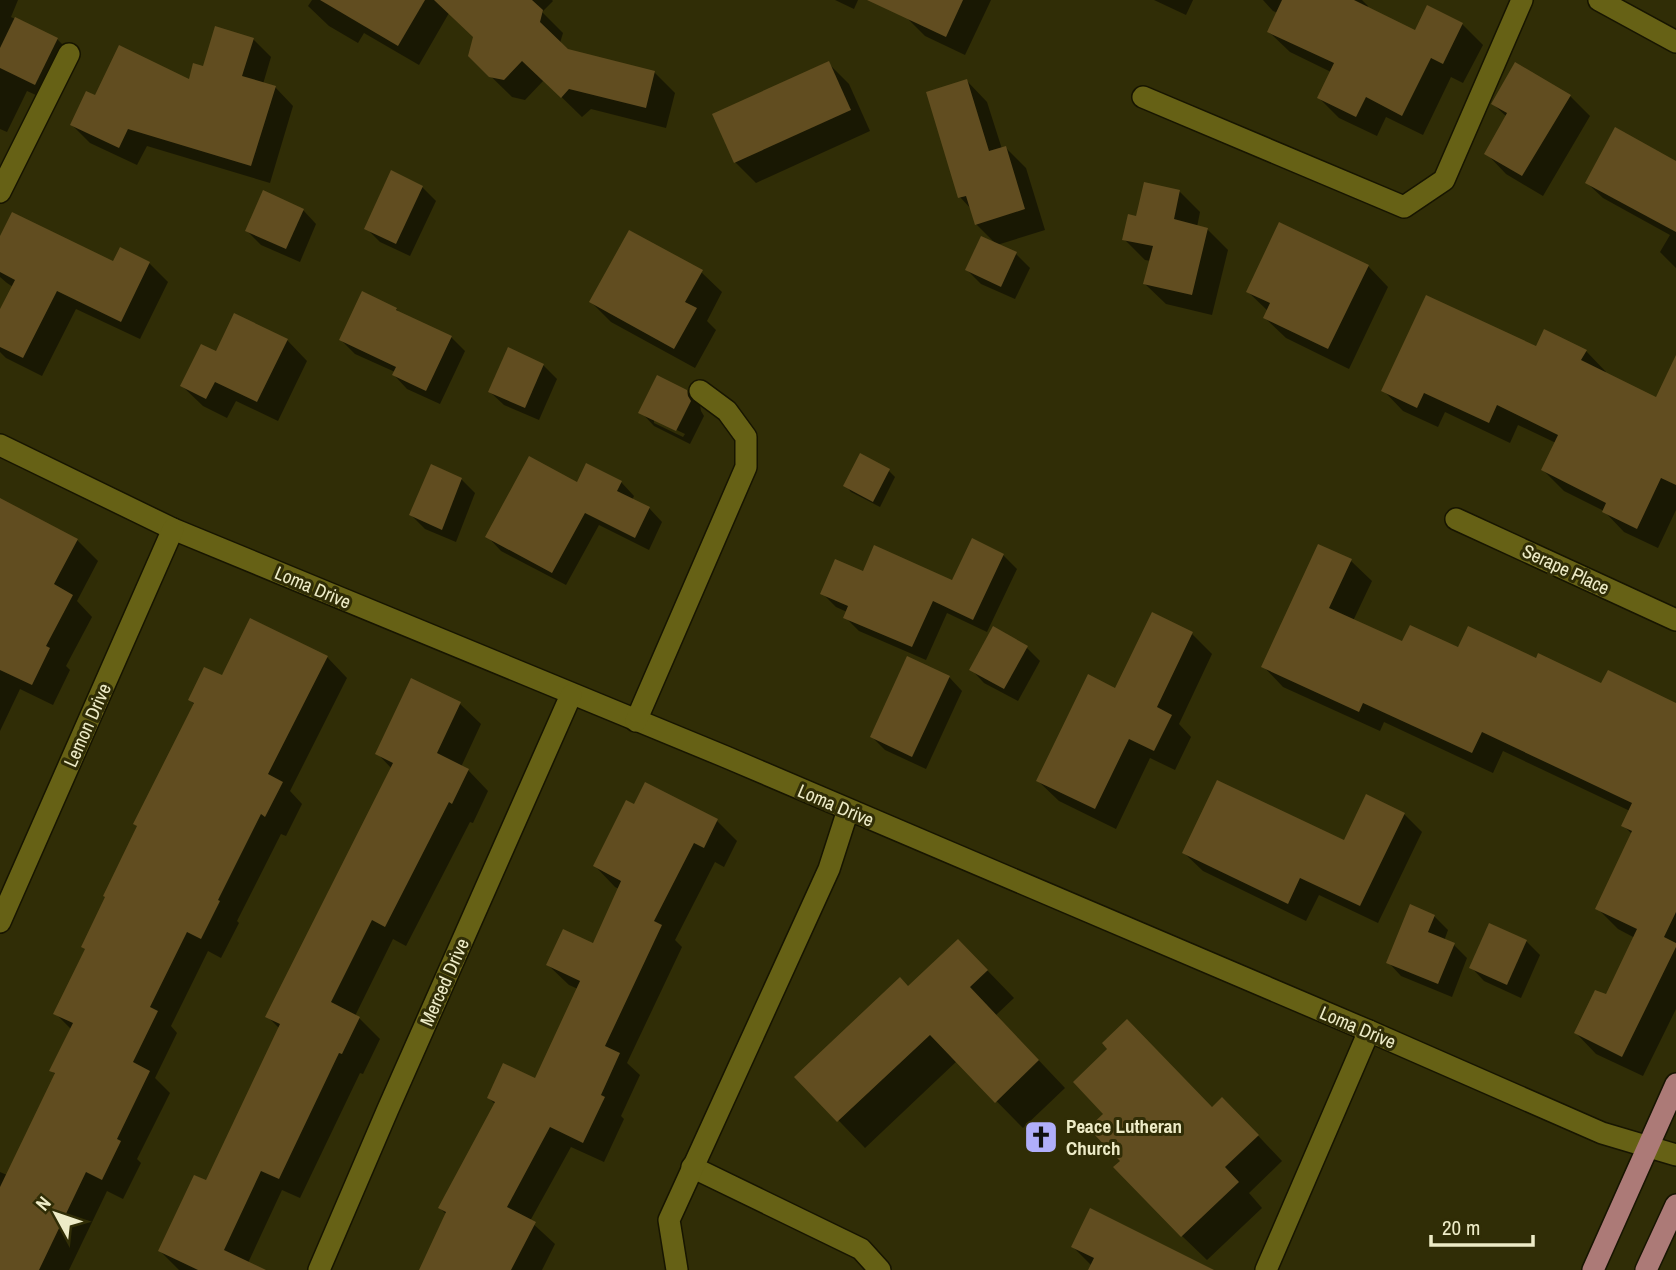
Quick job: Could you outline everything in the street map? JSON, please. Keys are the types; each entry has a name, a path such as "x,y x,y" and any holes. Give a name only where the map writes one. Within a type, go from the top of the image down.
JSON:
{"main road":[{"path":"1593,1270 1676,1084"},
{"path":"1646,1270 1676,1205"}],"street":[{"path":"1143,97 1404,207 1444,180 1522,0"},
{"path":"1599,0 1676,42"},
{"path":"0,192 69,54"},
{"path":"636,721 746,467 746,437 727,411 701,391"},
{"name":"Loma Drive","path":"0,445 173,529 726,757 1602,1133 1676,1155"},
{"name":"Serape Place","path":"1456,519 1676,620"},
{"name":"Lemon Drive","path":"0,922 173,529"},
{"name":"Merced Drive","path":"319,1270 571,695"},
{"path":"677,1270 669,1220 829,869 848,810"},
{"path":"1266,1270 1369,1031"},
{"path":"692,1167 861,1249 880,1270"}],"building":[{"path":"320,0 425,0 398,46"},
{"path":"434,0 532,0 543,10 540,22 568,49 655,71 646,108 569,89 561,98 522,61 504,80 489,77 468,56 473,37"},
{"path":"867,0 963,0 946,37"},
{"path":"1282,0 1354,0 1415,30 1427,5 1463,23 1443,64 1431,58 1402,116 1366,97 1356,117 1317,98 1334,63 1267,32"},
{"path":"15,17 58,38 35,85 0,68 0,48"},
{"path":"215,26 254,38 242,76 276,86 251,166 128,129 119,148 70,125 86,91 95,95 119,45 189,79 193,63 203,66"},
{"path":"829,61 851,110 734,163 712,114"},
{"path":"1515,62 1571,95 1522,176 1484,154 1507,113 1491,104"},
{"path":"967,79 989,151 1006,146 1025,209 975,225 966,196 958,198 926,92"},
{"path":"1615,127 1676,161 1676,232 1585,183"},
{"path":"391,170 423,186 396,244 364,229"},
{"path":"1144,182 1180,190 1174,219 1208,228 1192,295 1143,284 1153,246 1122,240 1128,214 1136,216"},
{"path":"263,190 304,209 286,249 245,231"},
{"path":"12,212 113,261 120,247 150,262 121,322 57,291 23,358 0,347 0,309 15,280 0,272 0,236"},
{"path":"1279,222 1369,265 1328,349 1263,318 1270,303 1246,292"},
{"path":"629,230 703,270 685,302 697,308 674,349 589,302"},
{"path":"981,236 1017,252 1001,287 965,270"},
{"path":"362,291 452,336 426,391 392,375 396,367 339,340"},
{"path":"1426,295 1536,346 1544,329 1587,350 1581,360 1656,397 1676,355 1676,485 1661,478 1637,529 1602,512 1606,503 1541,470 1558,435 1497,405 1489,423 1424,393 1417,408 1381,391"},
{"path":"234,313 288,339 257,402 215,382 206,399 180,386 201,344 216,351"},
{"path":"508,347 544,364 525,408 488,392"},
{"path":"657,375 687,390 691,401 676,431 638,413"},
{"path":"860,453 890,469 873,502 843,486"},
{"path":"529,456 577,482 586,463 622,481 617,491 650,507 635,538 585,513 552,573 485,537"},
{"path":"431,464 462,478 442,530 409,515"},
{"path":"0,498 78,539 54,584 73,595 46,646 50,648 32,685 0,670"},
{"path":"972,538 1004,554 973,620 933,601 912,647 843,618 848,606 820,594 835,559 863,571 874,545 952,580"},
{"path":"1318,544 1352,559 1329,608 1402,641 1410,625 1458,647 1468,626 1536,658 1538,653 1601,683 1608,670 1676,703 1676,912 1664,937 1676,943 1676,947 1622,1057 1574,1033 1595,990 1606,994 1637,929 1595,909 1632,831 1621,826 1632,803 1482,732 1472,753 1363,703 1359,712 1261,667"},
{"path":"1152,612 1193,632 1157,707 1172,715 1154,751 1129,739 1095,809 1036,781 1088,674 1115,688"},
{"path":"250,618 328,656 268,774 283,782 265,817 261,814 201,939 187,932 150,1007 158,1011 133,1062 150,1071 117,1139 121,1141 102,1180 86,1172 39,1270 0,1270 0,1187 55,1073 49,1071 73,1023 53,1014 85,949 81,947 137,826 133,824 194,703 188,700 204,667 222,675"},
{"path":"993,626 1028,646 1004,689 969,670"},
{"path":"907,656 950,676 912,757 870,737"},
{"path":"411,678 461,702 437,753 469,769 452,804 449,802 385,927 372,920 331,1002 360,1017 342,1054 339,1053 279,1179 261,1171 224,1250 266,1270 198,1270 158,1251 194,1175 206,1180 280,1024 265,1017 393,763 375,754"},
{"path":"1217,780 1344,840 1366,794 1405,813 1360,906 1300,878 1288,904 1182,853"},
{"path":"645,782 718,819 704,848 694,843 654,921 662,925 605,1046 620,1053 601,1095 605,1097 583,1143 550,1127 507,1207 536,1222 511,1270 419,1270 446,1212 438,1208 495,1102 487,1098 503,1063 535,1078 580,981 546,965 563,929 593,943 621,881 593,866 626,800 634,804"},
{"path":"1410,904 1435,915 1428,932 1455,943 1438,984 1386,963"},
{"path":"1489,923 1527,940 1507,985 1469,968"},
{"path":"958,939 988,970 970,987 1039,1060 995,1103 930,1035 837,1122 794,1077 900,977 908,986"},
{"path":"1127,1019 1212,1107 1222,1097 1259,1135 1225,1167 1239,1182 1181,1237 1113,1167 1120,1161 1088,1128 1103,1114 1073,1082 1107,1049 1102,1043"},
{"path":"1090,1208 1214,1270 1088,1270 1094,1258 1071,1247"}],"place":[{"name":"Peace Lutheran Church","path":"1041,1137"}]}
